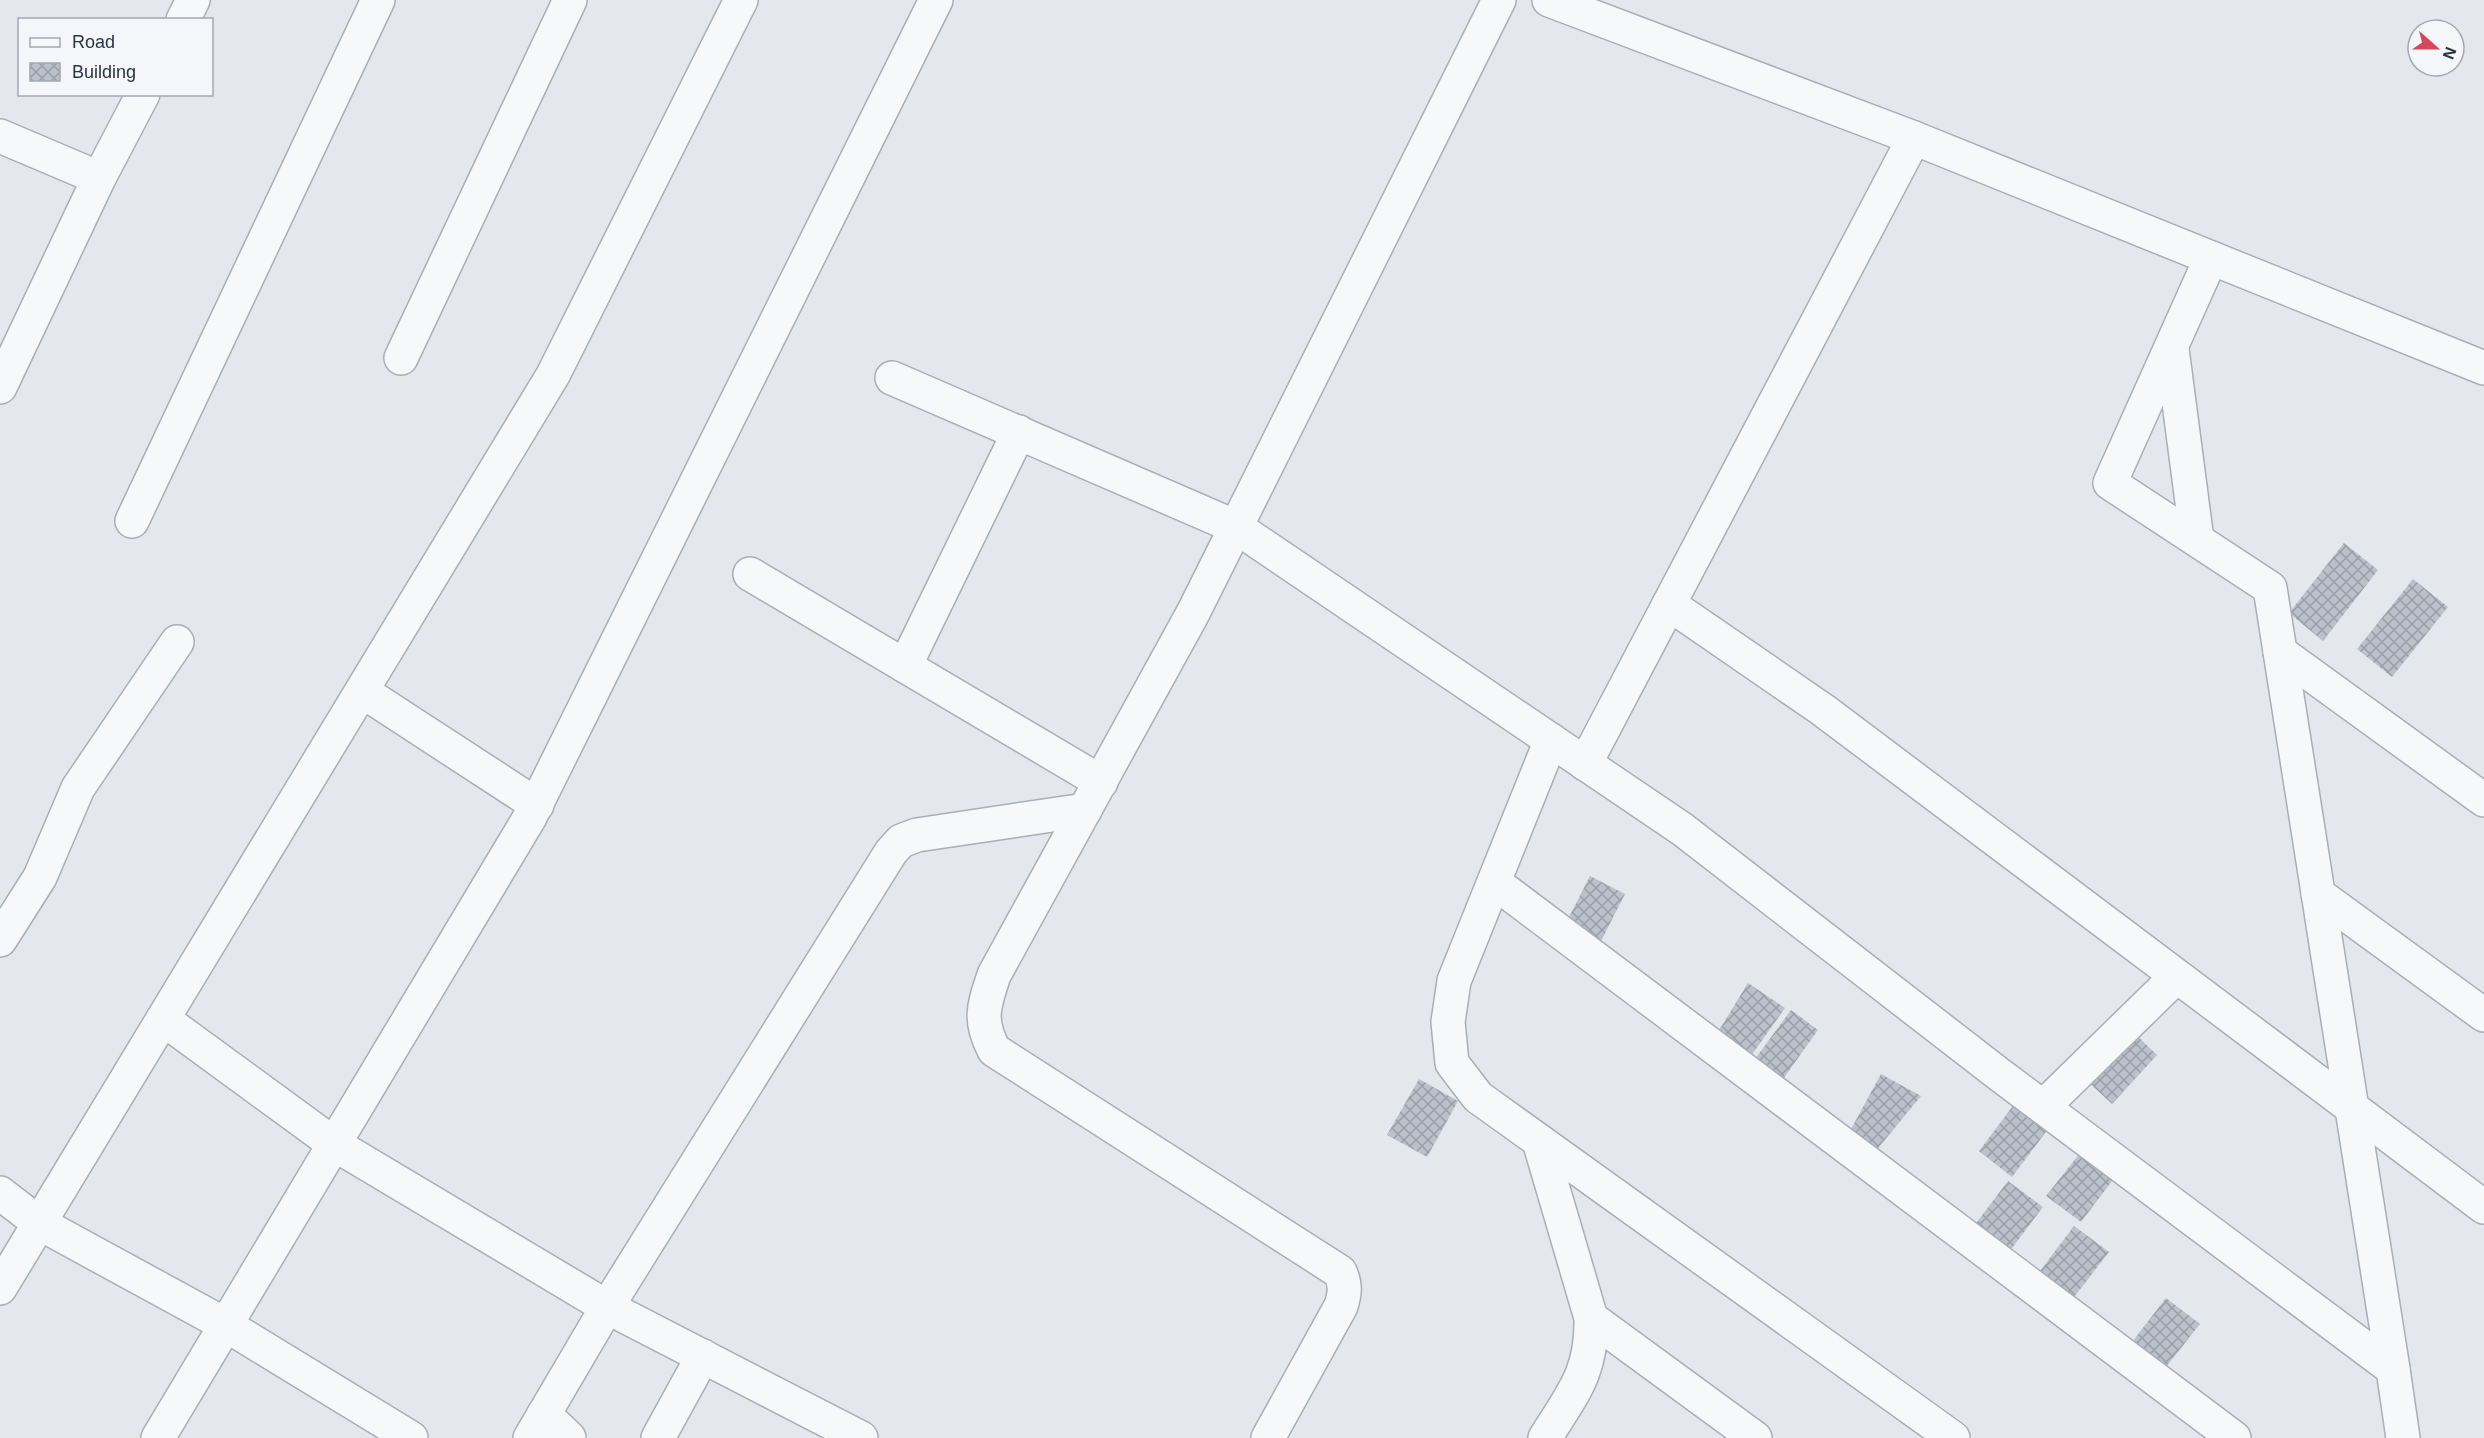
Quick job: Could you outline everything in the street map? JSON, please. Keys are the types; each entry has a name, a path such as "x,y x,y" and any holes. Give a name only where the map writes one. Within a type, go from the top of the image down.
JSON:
{"street":[{"path":"184,18 193,0"},
{"path":"132,521 378,0"},
{"path":"401,358 570,0"},
{"path":"0,1288 567,349 741,0"},
{"path":"158,1438 537,805 936,0"},
{"path":"1268,1438 1341,1306 1345,1293 1344,1281 1340,1272 994,1050 985,1033 984,1006 994,975 1193,613 1499,0"},
{"path":"1549,0 1914,138 2484,368"},
{"path":"0,387 99,178 142,96"},
{"path":"0,136 99,178"},
{"path":"1585,764 1914,138"},
{"path":"2211,258 2110,483 2270,588 2403,1438"},
{"path":"2172,349 2197,540"},
{"path":"892,378 1236,527 1682,829 2043,1107 2393,1369"},
{"path":"905,666 1019,432"},
{"path":"750,574 1101,782"},
{"path":"1669,604 1823,710 2484,1207"},
{"path":"0,940 40,876 78,788 177,642"},
{"path":"2280,652 2484,800"},
{"path":"362,691 537,805"},
{"path":"1551,740 1455,981 1448,1022 1452,1063 1478,1097 1953,1438"},
{"path":"569,1438 537,1426 607,1307 879,867 901,841 917,835 1085,810"},
{"path":"1494,882 2234,1438"},
{"path":"2318,894 2484,1015"},
{"path":"2043,1107 2176,977"},
{"path":"163,1019 334,1144 607,1307 861,1438"},
{"path":"1539,1141 1591,1318 1592,1342 1581,1379 1545,1438"},
{"path":"0,1193 39,1222 226,1325 411,1438"},
{"path":"1591,1318 1755,1438"},
{"path":"658,1438 703,1356"}],"building":[{"path":"2344,543 2378,570 2323,641 2289,613"},
{"path":"2413,579 2448,607 2392,677 2357,649"},
{"path":"1590,876 1625,894 1599,945 1564,927"},
{"path":"1748,983 1785,1008 1751,1056 1718,1032"},
{"path":"1791,1010 1818,1030 1783,1079 1755,1059"},
{"path":"2127,1026 2157,1055 2112,1104 2081,1075"},
{"path":"1881,1074 1921,1096 1874,1153 1850,1131"},
{"path":"1419,1079 1458,1101 1427,1157 1387,1135"},
{"path":"2016,1102 2049,1128 2012,1177 1979,1151"},
{"path":"2084,1148 2118,1173 2081,1222 2046,1196"},
{"path":"2008,1181 2043,1207 2006,1256 1971,1230"},
{"path":"2074,1226 2109,1252 2071,1301 2037,1275"},
{"path":"2166,1298 2200,1324 2162,1372 2129,1346"}]}
